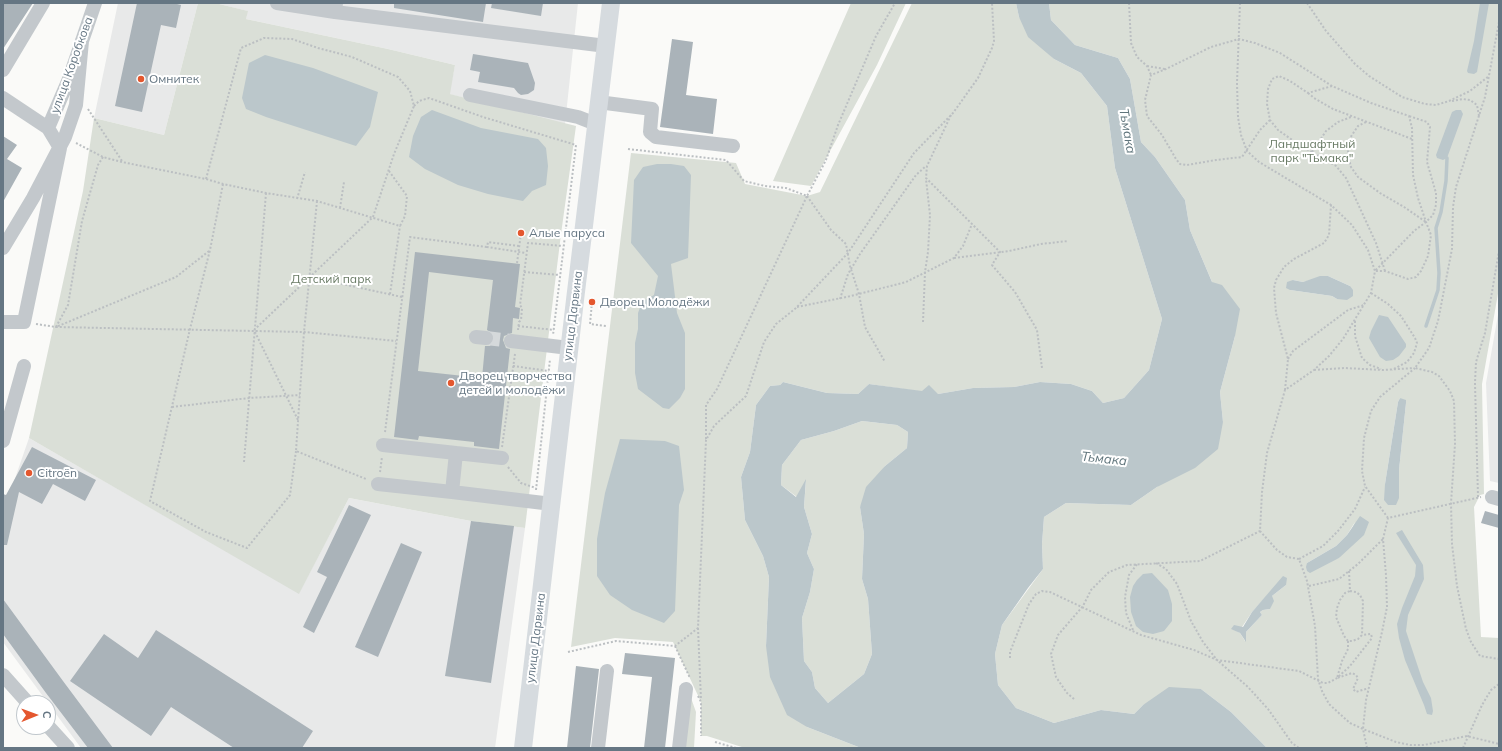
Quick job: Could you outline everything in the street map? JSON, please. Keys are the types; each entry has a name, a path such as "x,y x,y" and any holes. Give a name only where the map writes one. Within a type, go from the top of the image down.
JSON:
{"main road":[{"name":"улица Дарвина","path":"523,748 541,498 560,347 596,124 611,3"}],"street":[{"path":"3,70 43,3"},
{"name":"улица Коробкова","path":"48,128 69,79 95,3"},
{"path":"277,3 336,7 606,46"},
{"path":"3,248 33,198 62,142 76,105 82,41"},
{"path":"470,95 578,117 596,124"},
{"path":"3,98 48,128 62,142"},
{"path":"598,102 652,109 650,132 656,137 733,146"},
{"path":"3,322 24,322 62,142"},
{"path":"511,341 560,347"},
{"path":"3,441 24,366"},
{"path":"383,445 502,458"},
{"path":"452,492 456,453"},
{"path":"378,484 452,492 541,498"},
{"path":"598,748 607,671"},
{"path":"3,675 21,695"},
{"path":"679,748 686,689"},
{"path":"56,735 68,748"}],"path":[{"path":"701,702 698,628 706,440 706,405 717,389 807,196 826,160 838,125 876,36 895,3"},
{"path":"706,440 714,426 746,396 764,342 776,324 796,308 848,253 914,153 953,113 978,78 992,48 994,40 992,3"},
{"path":"1129,3 1131,44 1137,56 1147,66 1151,75 1145,100 1148,116 1180,164 1188,165 1242,157 1260,130 1270,120"},
{"path":"1240,3 1237,83 1238,117 1241,135 1247,151 1259,162 1331,205 1352,225 1368,250 1375,271 1371,293 1343,338 1329,356 1314,370 1286,390"},
{"path":"1307,3 1337,45 1369,76 1402,97 1416,102 1436,104 1463,98 1470,100 1477,105 1480,117"},
{"path":"1367,748 1363,729 1368,688 1387,607 1383,539 1388,518 1365,486 1362,471 1364,438 1371,411 1380,398 1415,368 1429,348 1438,321 1452,249 1452,207 1456,187 1480,117 1490,75 1499,22"},
{"path":"206,179 241,48 264,38 292,39 352,57 398,77 410,91 414,106"},
{"path":"1151,75 1211,47 1238,39 1255,43 1280,53 1332,86 1371,103 1427,122 1430,127 1427,162 1436,193 1436,205 1433,215 1414,231 1375,271"},
{"path":"1147,66 1166,69"},
{"path":"1449,101 1470,91 1490,75"},
{"path":"1385,271 1376,243 1346,178 1336,166 1298,144 1278,130 1270,120 1267,104 1268,89 1272,79 1279,76 1290,81 1333,109 1412,139"},
{"path":"1308,93 1332,86"},
{"path":"254,330 373,217 394,154 414,106 419,102 429,98 483,117 576,145 554,330 560,347 549,371 541,498"},
{"path":"85,104 122,162"},
{"path":"923,322 925,272 928,252 930,215 926,178 927,166 953,113"},
{"path":"1375,271 1385,271 1408,279 1416,277 1421,271 1428,256 1431,236 1418,198 1413,175 1412,128 1409,116"},
{"path":"1312,152 1326,131 1338,122 1352,117"},
{"path":"1366,122 1358,126 1350,138 1348,155 1351,167 1358,177 1380,193 1426,222"},
{"path":"62,142 103,157 122,162 266,193 317,201 400,226"},
{"path":"628,149 726,160 744,181 765,186 786,188 807,196 831,230 846,244 851,269 859,294 865,327 885,362"},
{"path":"56,327 68,305 82,221 98,165 103,157"},
{"path":"840,299 851,269 860,254 916,175 927,166"},
{"path":"388,171 407,196 405,216 400,226 390,294"},
{"path":"297,199 304,172"},
{"path":"926,178 1000,252"},
{"path":"340,208 344,182"},
{"path":"223,184 210,250 150,501 206,532 247,548 290,495 296,451 304,332 317,201"},
{"path":"244,462 266,193"},
{"path":"1331,205 1329,235 1324,244 1294,259 1284,267 1276,280 1274,297 1276,313 1288,359 1286,390 1267,453 1262,492 1260,531 1277,550 1287,557 1299,559 1323,546 1338,531 1354,509 1365,486"},
{"path":"954,258 964,246 972,224"},
{"path":"517,263 521,233"},
{"path":"296,451 378,484 410,237 527,253"},
{"path":"796,308 840,299 906,282 954,258 1068,241"},
{"path":"487,247 488,242 519,246"},
{"path":"56,327 176,277 210,250"},
{"path":"1478,497 1475,383 1476,362 1485,333 1499,251"},
{"path":"1000,252 992,265 1015,292 1036,330 1042,368"},
{"path":"524,272 560,275"},
{"path":"309,277 402,297"},
{"path":"1371,293 1388,304 1401,316 1417,343 1414,353 1407,362 1392,370"},
{"path":"592,302 590,324 606,326"},
{"path":"1288,359 1293,351 1348,310 1364,305"},
{"path":"1355,320 1355,336 1362,358 1370,364 1383,370"},
{"path":"24,322 56,327 304,332 396,341"},
{"path":"518,326 554,330"},
{"path":"254,330 298,420"},
{"path":"513,366 549,371"},
{"path":"1314,370 1344,368 1392,370 1415,368 1432,372 1439,376 1450,391 1454,401 1455,444 1451,503 1452,544 1457,586 1466,629 1471,642 1480,656 1499,659"},
{"path":"172,407 249,398 300,395"},
{"path":"502,458 521,483 541,498"},
{"path":"1388,518 1478,497 1496,498"},
{"path":"1074,699 1067,693 1056,677 1051,654 1058,635 1083,606 1092,590 1110,572 1127,564 1200,561 1260,531"},
{"path":"1308,586 1339,579 1383,539"},
{"path":"1299,559 1308,586 1315,626 1318,679 1329,704 1350,723 1396,742 1410,745 1429,744 1468,736 1488,743 1499,744"},
{"path":"1156,563 1166,569 1177,584 1191,621 1203,642 1216,660 1248,687 1268,709 1292,742 1299,748"},
{"path":"1137,564 1129,575 1125,597 1126,613 1133,630 1139,634"},
{"path":"1349,571 1350,591"},
{"path":"1010,658 1010,652 1029,604 1036,594 1042,591 1050,592 1083,606 1139,634 1194,650 1216,660 1299,671 1328,684 1338,678 1352,673 1358,678 1353,689 1356,692 1368,688"},
{"path":"1338,678 1342,661 1348,649 1348,641 1344,636 1336,617 1337,608 1345,593 1350,591 1356,592 1360,595 1363,601 1362,635"},
{"path":"568,652 616,641 675,646 698,628"},
{"path":"1338,678 1350,666 1372,638 1371,634 1362,635 1358,639 1348,641"},
{"path":"1463,748 1482,704 1490,690 1499,684"},
{"path":"716,742 736,748"}],"shaded area":[{"path":"118,3 198,3 164,135 94,118"},
{"path":"215,3 578,3 565,124 449,94 455,65 388,49 246,19 247,11"},
{"path":"1499,309 1499,483 1490,481 1486,383"},
{"path":"29,438 299,593 349,498 471,521 525,528 495,748 81,748 56,714 56,695 42,695 3,642 3,513"}],"green space":[{"name":"Детский парк","path":"198,3 215,3 248,11 246,19 388,49 455,65 450,94 576,126 561,234 525,528 471,521 349,498 299,594 29,438 83,191 94,118 164,135"},
{"path":"851,3 906,3 877,65 811,186 773,181"},
{"path":"912,3 1016,3 1019,17 1054,59 1081,73 1107,106 1115,168 1162,319 1149,370 1124,398 1103,403 1092,391 1071,384 1040,382 1014,387 973,388 938,394 869,384 858,394 827,393 783,382 780,385 770,386 756,405 750,452 741,477 745,520 763,556 769,577 766,646 807,727 861,748 745,748 707,736 701,736 701,702 673,642 615,638 571,647 631,153 736,163 745,184 807,196 820,192"},
{"name":"Ландшафтный парк \"Тьмака\"","path":"1049,3 1499,3 1499,288 1482,384 1484,494 1480,495 1474,507 1481,637 1499,638 1499,748 1267,748 1231,712 1201,689 1143,705 1134,714 1101,710 1054,723 1016,708 998,685 995,654 1002,625 1043,569 1042,544 1044,517 1066,503 1131,505 1157,487 1223,422 1220,392 1235,336 1190,230 1185,200 1155,157 1141,142 1130,79 1118,58 1075,45 1051,20","holes":["1328,276 1350,286 1337,299 1332,296 1290,290 1293,280 1303,282","1400,398 1406,403 1399,470 1399,498 1385,484 1398,402","1355,522 1339,558 1307,563 1336,546 1347,535","1286,585 1272,596 1270,609 1260,612 1262,615 1246,632 1245,641 1240,633 1235,630 1242,627 1252,612 1273,589"]},
{"path":"862,421 897,425 908,432 907,448 885,466 860,507 864,534 862,579 868,599 872,654 864,674 828,703 815,688 812,672 804,661 802,618 810,592 814,569 807,553 812,534 804,507 806,481 797,497 781,485 782,465 801,440 834,431"},
{"path":"691,698 696,712 694,748 683,748"}],"water":[{"name":"Тьмака","path":"1016,3 1049,3 1051,20 1075,45 1118,58 1130,79 1141,142 1155,157 1185,200 1190,230 1212,282 1222,285 1240,309 1235,336 1220,392 1223,422 1218,449 1195,468 1157,487 1131,505 1066,503 1044,517 1042,544 1043,569 1002,625 995,654 998,685 1016,708 1054,723 1101,710 1134,714 1143,705 1169,687 1201,689 1231,712 1267,748 861,748 807,727 787,715 770,677 766,646 769,577 763,556 745,520 741,477 750,452 756,405 770,386 780,385 783,382 827,393 858,394 869,384 922,391 929,385 938,394 973,388 1014,387 1040,382 1071,384 1092,391 1103,403 1124,398 1149,370 1162,319 1115,168 1107,106 1081,73 1054,59 1028,37 1019,17","holes":["862,421 897,425 908,432 907,448 885,466 866,487 860,507 864,534 862,579 868,599 872,654 864,674 828,703 815,688 812,672 804,661 802,618 810,592 814,569 807,553 812,534 804,507 806,479 796,497 781,485 782,465 801,440 834,431"]},
{"path":"1480,3 1489,3 1477,72 1474,74 1468,73 1467,71 1474,41"},
{"path":"265,55 313,68 378,92 370,127 356,146 266,117 246,109 242,98 249,63"},
{"path":"432,110 481,128 538,139 546,148 548,166 546,185 532,191 523,201 488,194 458,185 425,169 409,157 413,136 421,117"},
{"path":"1461,110 1463,114 1447,158 1443,160 1437,158 1436,155 1452,112"},
{"path":"657,164 684,166 691,175 688,258 671,264 677,313 685,333 685,389 680,398 669,409 663,408 638,389 635,373 635,343 638,329 638,313 642,302 654,295 658,276 631,243 634,180 643,167"},
{"path":"1320,276 1328,276 1350,286 1353,290 1353,296 1347,300 1337,299 1332,296 1290,290 1286,288 1287,282 1293,280 1303,282"},
{"path":"1379,315 1388,317 1406,344 1406,347 1399,356 1393,360 1386,361 1380,357 1369,338"},
{"path":"1400,398 1406,400 1406,403 1399,470 1399,498 1396,505 1388,505 1384,500 1385,484 1398,402"},
{"path":"620,439 665,441 679,446 684,490 679,505 675,611 664,623 632,610 610,595 597,576 597,539 605,493"},
{"path":"1360,516 1369,522 1364,535 1339,558 1310,573 1307,571 1307,563 1336,546 1347,535"},
{"path":"1402,530 1423,565 1424,579 1408,615 1406,631 1423,682 1431,698 1433,711 1432,715 1427,714 1405,660 1399,638 1397,624 1415,576 1416,565 1396,533"},
{"path":"1152,573 1168,590 1172,604 1172,621 1164,631 1153,634 1143,632 1136,626 1131,612 1130,597 1133,586 1137,580 1143,574"},
{"path":"1283,576 1287,578 1286,585 1272,596 1274,601 1270,609 1260,612 1262,615 1246,632 1246,642 1240,633 1231,629 1234,625 1243,627 1252,612"}],"building":[{"path":"3,3 33,3 3,49"},
{"path":"137,3 173,3 181,5 176,28 161,25 142,112 115,106"},
{"path":"394,3 486,3 483,22 394,8"},
{"path":"492,3 543,3 541,16 491,8"},
{"path":"672,39 693,42 686,95 717,99 713,134 660,127"},
{"path":"473,54 528,63 535,83 534,90 528,94 521,95 514,88 478,82 480,72 470,70"},
{"path":"3,136 17,145 7,159 22,168 3,202"},
{"path":"415,252 520,264 515,307 520,308 519,319 513,318 512,333 504,336 503,340 506,348 510,349 499,449 474,446 474,442 419,436 418,440 394,437","holes":["429,272 493,280 487,330 494,334 494,339 490,346 485,346 482,378 418,371"]},
{"path":"32,447 96,480 85,501 53,484 42,504 19,492 7,545 3,545 3,494 6,495"},
{"path":"349,505 371,515 314,633 303,627 327,577 317,572"},
{"path":"1485,511 1499,515 1499,528 1481,523"},
{"path":"471,521 514,526 491,683 445,676"},
{"path":"401,543 422,552 378,657 355,647"},
{"path":"3,599 113,748 88,748 56,706 56,695 48,695 3,634"},
{"path":"156,630 313,731 302,748 234,748 171,707 151,736 70,681 104,634 138,658"},
{"path":"625,653 675,658 665,748 644,748 652,677 622,674"},
{"path":"576,666 599,669 590,748 567,748"}],"waterway":[{"path":"1426,326 1438,290 1439,273 1436,228 1441,212 1446,181 1447,158"}],"tunnel":[{"path":"486,338 511,341"}],"place":[{"name":"Омнитек","path":"141,79"},
{"name":"Алые паруса","path":"521,233"},
{"name":"Дворец Молодёжи","path":"592,302"},
{"name":"Дворец творчества детей и молодёжи","path":"451,383"},
{"name":"Citroën","path":"29,473"}]}
